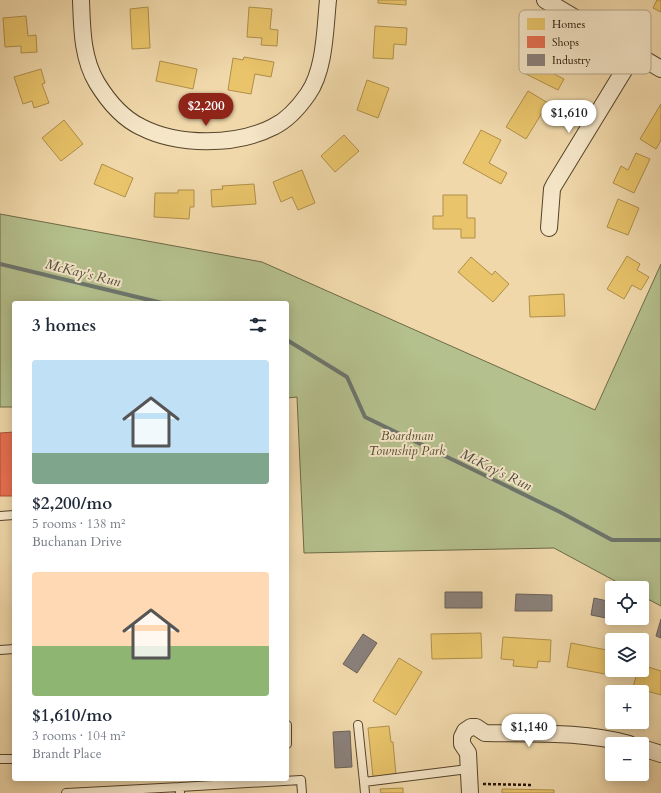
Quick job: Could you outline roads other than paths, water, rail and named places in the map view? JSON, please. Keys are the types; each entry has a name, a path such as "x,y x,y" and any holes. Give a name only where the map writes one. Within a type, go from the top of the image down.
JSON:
{"street":[{"path":"81,0 84,45 90,68 96,82 110,102 120,113 140,127 161,136 199,141 239,138 255,135 274,127 294,112 309,93 318,74 328,0"},
{"path":"546,0 562,10"},
{"path":"651,63 661,69"},
{"path":"549,228 552,189 622,74"},
{"path":"474,789 468,769 468,753 462,744 462,737 465,731 471,727 476,727 485,733 571,735 605,739"},
{"path":"649,750 661,754"}],"lane":[{"path":"0,516 12,515"},
{"path":"0,650 12,649"},
{"path":"358,725 365,793"},
{"path":"0,759 12,759"},
{"path":"364,782 468,769"},
{"path":"289,781 301,780 302,793"},
{"path":"66,793 180,790 289,781"}],"waterway":[{"name":"McKay's Run","path":"0,264 154,301"},
{"name":"McKay's Run","path":"289,341 347,377 365,417 560,512 612,540 661,540"}],"park label":[{"name":"Boardman Township Park","path":"407,444"}]}
